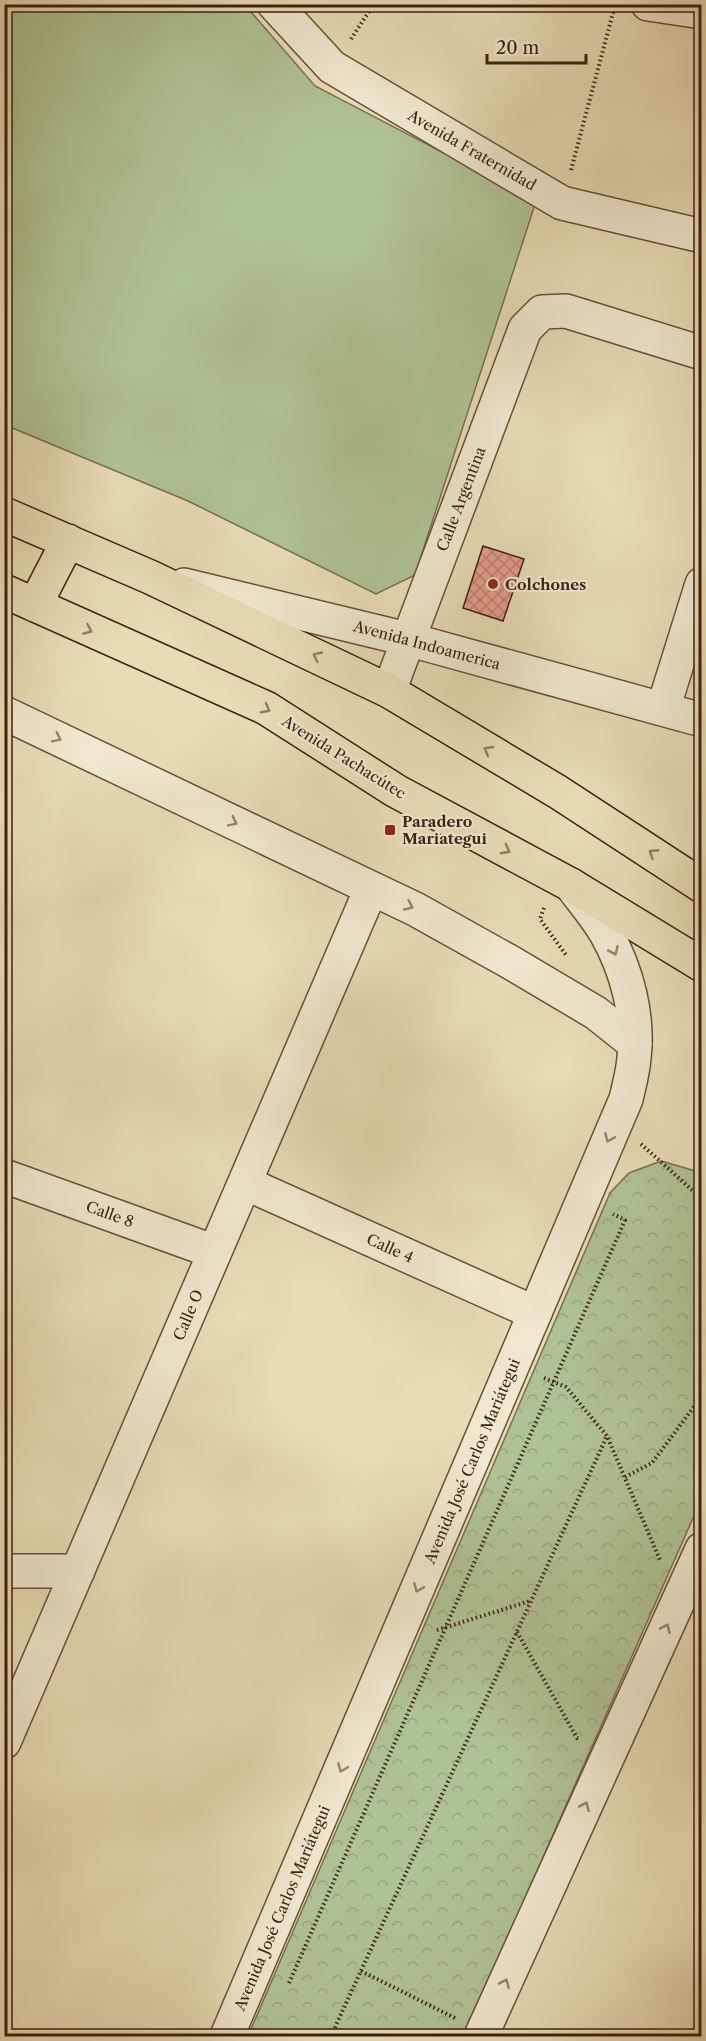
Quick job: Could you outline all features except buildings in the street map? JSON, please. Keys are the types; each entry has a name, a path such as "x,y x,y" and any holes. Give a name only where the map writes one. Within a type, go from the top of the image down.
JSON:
{"main road":[{"path":"4,514 150,577 389,691 558,792 702,886"},
{"path":"35,605 68,542"},
{"name":"Avenida Pachacútec","path":"4,591 266,708 396,791 571,885 702,965"}],"street":[{"name":"Avenida Fraternidad","path":"274,4 332,67 562,203 702,236"},
{"path":"648,4 702,12"},
{"name":"Calle Argentina","path":"389,691 525,329 542,312 566,311 702,354"},
{"name":"Avenida Indoamerica","path":"150,577 408,639 702,720"},
{"path":"663,709 702,584"},
{"path":"4,713 415,909 596,1013 635,1044"},
{"name":"Avenida José Carlos Mariátegui","path":"227,2037 626,1099 635,1044 635,1027 629,990 617,954 593,914 571,885"},
{"name":"Calle O","path":"4,1742 371,888"},
{"name":"Calle 8","path":"4,1176 215,1252"},
{"name":"Calle 4","path":"245,1183 535,1313"},
{"path":"482,2034 695,1563"},
{"path":"4,1571 78,1571"}],"path":[{"path":"332,67 374,4"},
{"path":"562,203 615,4"},
{"path":"616,1122 702,1199"},
{"path":"512,1365 566,1387 607,1436 661,1562 695,1563"},
{"path":"625,1477 652,1463 702,1396"},
{"path":"331,2037 607,1436"},
{"path":"403,1624 430,1633 446,1626 531,1601"},
{"path":"517,1631 578,1738 610,1751"},
{"path":"362,1971 482,2034"}],"green space":[{"path":"4,5 245,5 315,86 536,201 415,575 376,594 188,501 5,425"},
{"path":"661,1161 692,1170 702,1178 701,1500 464,2036 248,2036 610,1193 629,1173"}],"place":[{"name":"Colchones","path":"493,584"},
{"name":"Paradero Mariategui","path":"390,830"}]}
